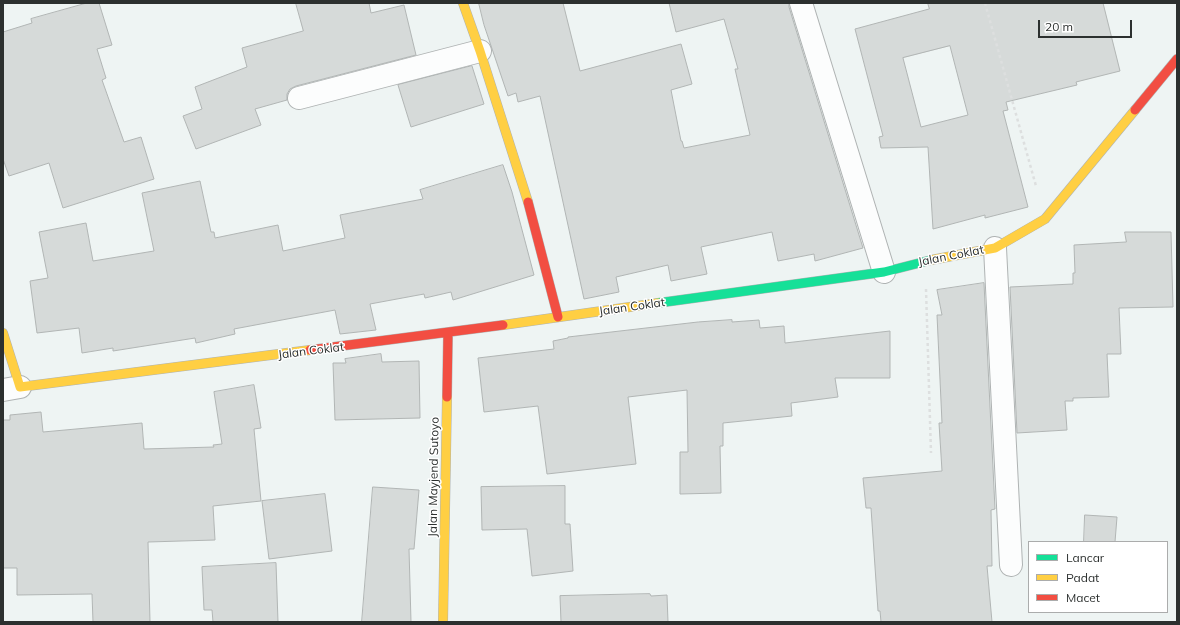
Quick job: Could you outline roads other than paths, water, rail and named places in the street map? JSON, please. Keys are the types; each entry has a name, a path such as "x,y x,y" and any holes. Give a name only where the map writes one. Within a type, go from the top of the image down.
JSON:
{"street":[{"path":"463,3 524,188 558,317"},
{"path":"801,3 884,272"},
{"path":"299,98 480,51"},
{"name":"Jalan Coklat","path":"11,388 448,333 884,272 925,261 995,248 1045,219 1177,59"},
{"path":"995,248 1011,565"},
{"path":"3,333 11,388"},
{"name":"Jalan Mayjend Sutoyo","path":"443,622 448,333"}]}
